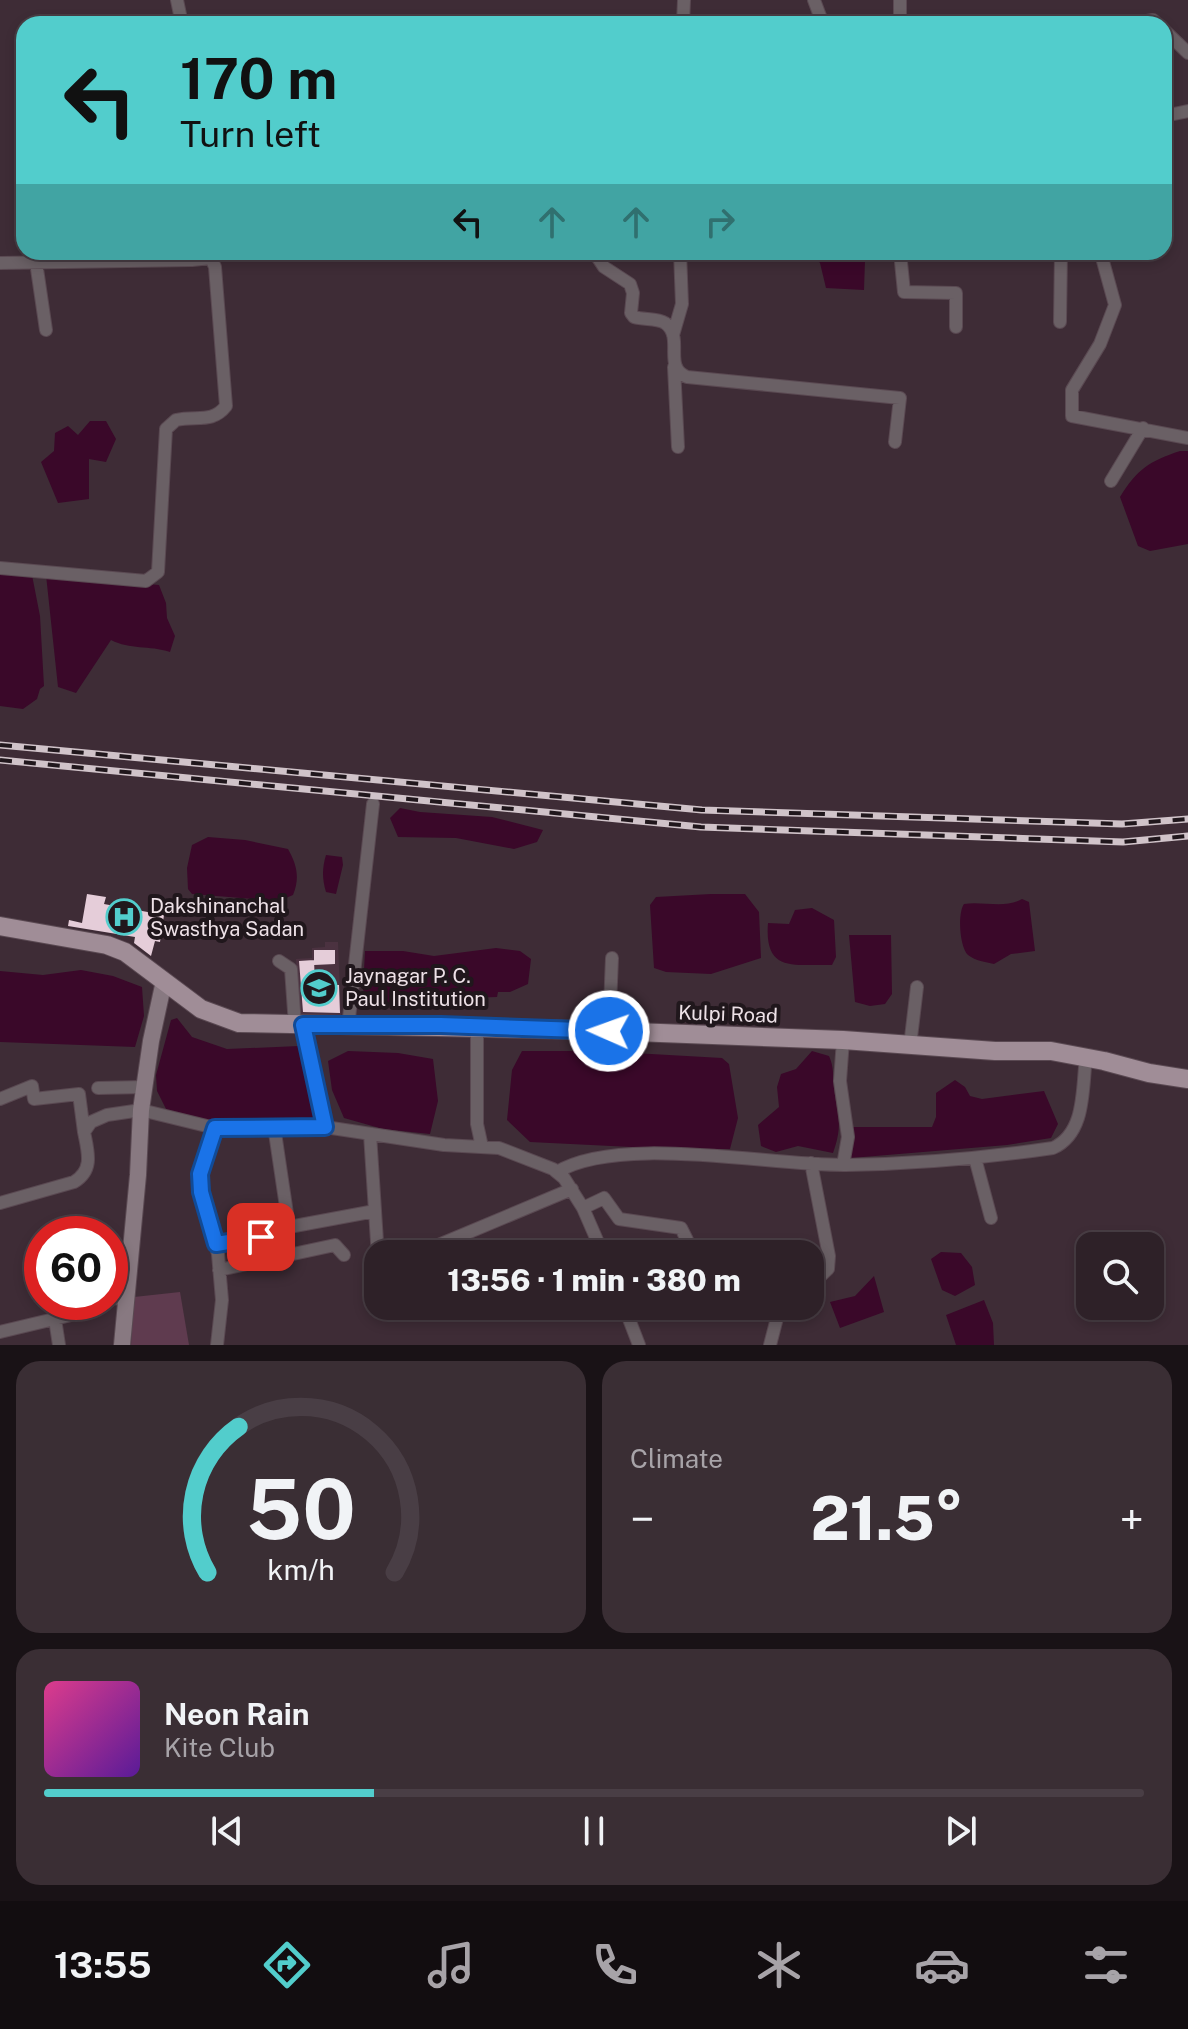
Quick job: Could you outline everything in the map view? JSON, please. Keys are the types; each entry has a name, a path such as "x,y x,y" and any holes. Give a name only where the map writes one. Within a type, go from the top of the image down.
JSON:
{"main road":[{"name":"Kulpi Road","path":"0,926 107,945 125,952 201,1009 239,1023 609,1031 843,1040 995,1051 1051,1051 1188,1079"},
{"path":"128,1236 138,1175 144,1087 164,981"},
{"path":"120,1320 122,1345"}],"street":[{"path":"1172,38 1188,53"},
{"path":"0,263 61,260"},
{"path":"0,568 146,581 158,572 166,429 176,420 216,416 226,406 215,260"},
{"path":"597,260 630,284 633,293 631,313 634,317 662,321 673,335"},
{"path":"678,447 673,335 682,304 680,260"},
{"path":"901,260 904,292 956,293 956,327"},
{"path":"1060,322 1061,260"},
{"path":"1103,260 1115,305 1100,344 1072,390 1072,416 1188,438"},
{"path":"36,262 46,330"},
{"path":"674,367 687,377 900,398 895,442"},
{"path":"1111,481 1143,428"},
{"path":"348,1027 373,804"},
{"path":"609,1031 612,958"},
{"path":"279,961 291,969 299,1025 325,1127"},
{"path":"910,1046 917,987"},
{"path":"477,1027 477,1124 482,1147"},
{"path":"843,1040 840,1081 848,1137 843,1165"},
{"path":"557,1172 578,1161 614,1155 843,1165 975,1158 1053,1148 1065,1143 1079,1118 1086,1057"},
{"path":"0,1099 32,1086 34,1099 79,1094 89,1166 83,1176 74,1182 0,1203"},
{"path":"98,1088 144,1087"},
{"path":"84,1132 91,1122 107,1115 141,1110 215,1128 325,1127 444,1145 499,1148 557,1172 572,1189 597,1240"},
{"path":"274,1126 289,1227 375,1211"},
{"path":"215,1128 200,1174 201,1192 216,1244 222,1300 217,1345"},
{"path":"370,1134 377,1240"},
{"path":"975,1158 991,1218"},
{"path":"811,1163 829,1256 828,1269 824,1273"},
{"path":"450,1240 572,1189"},
{"path":"583,1208 604,1198 619,1219 681,1228 687,1240"},
{"path":"216,1244 261,1237"},
{"path":"219,1270 335,1245 344,1255"},
{"path":"0,1332 51,1320"},
{"path":"55,1320 59,1345"},
{"path":"629,1320 639,1345"},
{"path":"770,1345 776,1320"}],"shaded area":[{"path":"818,260 865,260 864,290 826,288"},
{"path":"90,421 106,421 116,439 106,462 89,459 89,499 58,503 41,462 54,451 55,433 68,426 78,435"},
{"path":"1180,451 1188,451 1188,544 1150,551 1138,546 1120,497 1145,467"},
{"path":"0,572 32,575 40,616 44,686 37,699 23,709 0,706"},
{"path":"46,575 159,585 175,636 170,652 111,640 76,693 58,687"},
{"path":"400,808 492,817 543,830 537,842 514,849 456,838 398,837 390,818"},
{"path":"208,837 245,840 288,849 296,872 293,895 279,901 192,894 188,889 187,868 192,845"},
{"path":"326,855 342,857 336,894 326,892 323,874"},
{"path":"745,894 759,912 761,958 711,974 666,972 654,968 650,905 656,897"},
{"path":"1022,899 1029,902 1035,951 1011,954 994,964 968,955 960,931 964,904 1008,904"},
{"path":"812,908 834,920 836,957 832,965 794,964 776,958 768,939 768,923 789,924 795,910"},
{"path":"849,935 891,935 892,994 885,1004 870,1006 855,1002"},
{"name":"Jaynagar P. C. Paul Institution","path":"325,942 338,942 341,1018 299,1020 296,959 312,958 312,948 325,947"},
{"path":"496,948 520,951 531,959 528,984 510,992 498,992 497,997 464,998 458,992 431,992 408,996 386,1006 376,1005 363,990 365,951 403,951 434,956"},
{"path":"81,970 113,976 142,987 144,1016 135,1047 0,1042 0,971 43,975"},
{"path":"177,1018 192,1037 227,1049 299,1046 314,1119 194,1121 174,1116 166,1109 157,1091 156,1075 171,1020"},
{"path":"348,1051 398,1053 433,1059 438,1101 430,1134 383,1129 344,1118 332,1090 328,1061"},
{"path":"522,1051 598,1051 722,1058 729,1064 738,1118 730,1149 530,1142 507,1120 512,1070"},
{"path":"812,1051 829,1056 832,1064 839,1121 833,1153 798,1146 776,1152 761,1146 758,1125 779,1107 777,1087 781,1074 796,1069"},
{"path":"955,1080 965,1087 970,1096 982,1099 1044,1091 1058,1124 1051,1138 1007,1145 851,1158 852,1127 932,1127 936,1117 936,1093"},
{"path":"941,1252 961,1253 972,1267 975,1285 955,1296 942,1290 931,1259"},
{"path":"874,1276 884,1312 840,1328 830,1302 855,1296"},
{"path":"180,1292 189,1345 131,1345 134,1297"},
{"path":"984,1300 993,1323 994,1345 956,1345 946,1315"}],"building":[{"name":"Dakshinanchal Swasthya Sadan","path":"87,894 106,897 104,904 164,915 160,942 155,941 151,956 134,943 135,937 68,926 69,920 82,923"},
{"path":"314,950 335,950 335,964 314,965"},
{"name":"Jaynagar P. C. Paul Institution","path":"314,960 315,985 339,985 340,1013 303,1012 299,961"}],"railway":[{"path":"0,745 702,810 1122,824 1188,819"},
{"path":"0,760 701,827 1123,842 1188,836"}],"place":[{"name":"Dakshinanchal Swasthya Sadan","path":"124,917"},
{"name":"Jaynagar P. C. Paul Institution","path":"319,988"}],"route":[{"path":"261,1237 216,1244 201,1192 200,1174 215,1128 325,1127 303,1025 441,1025 609,1031"}]}
